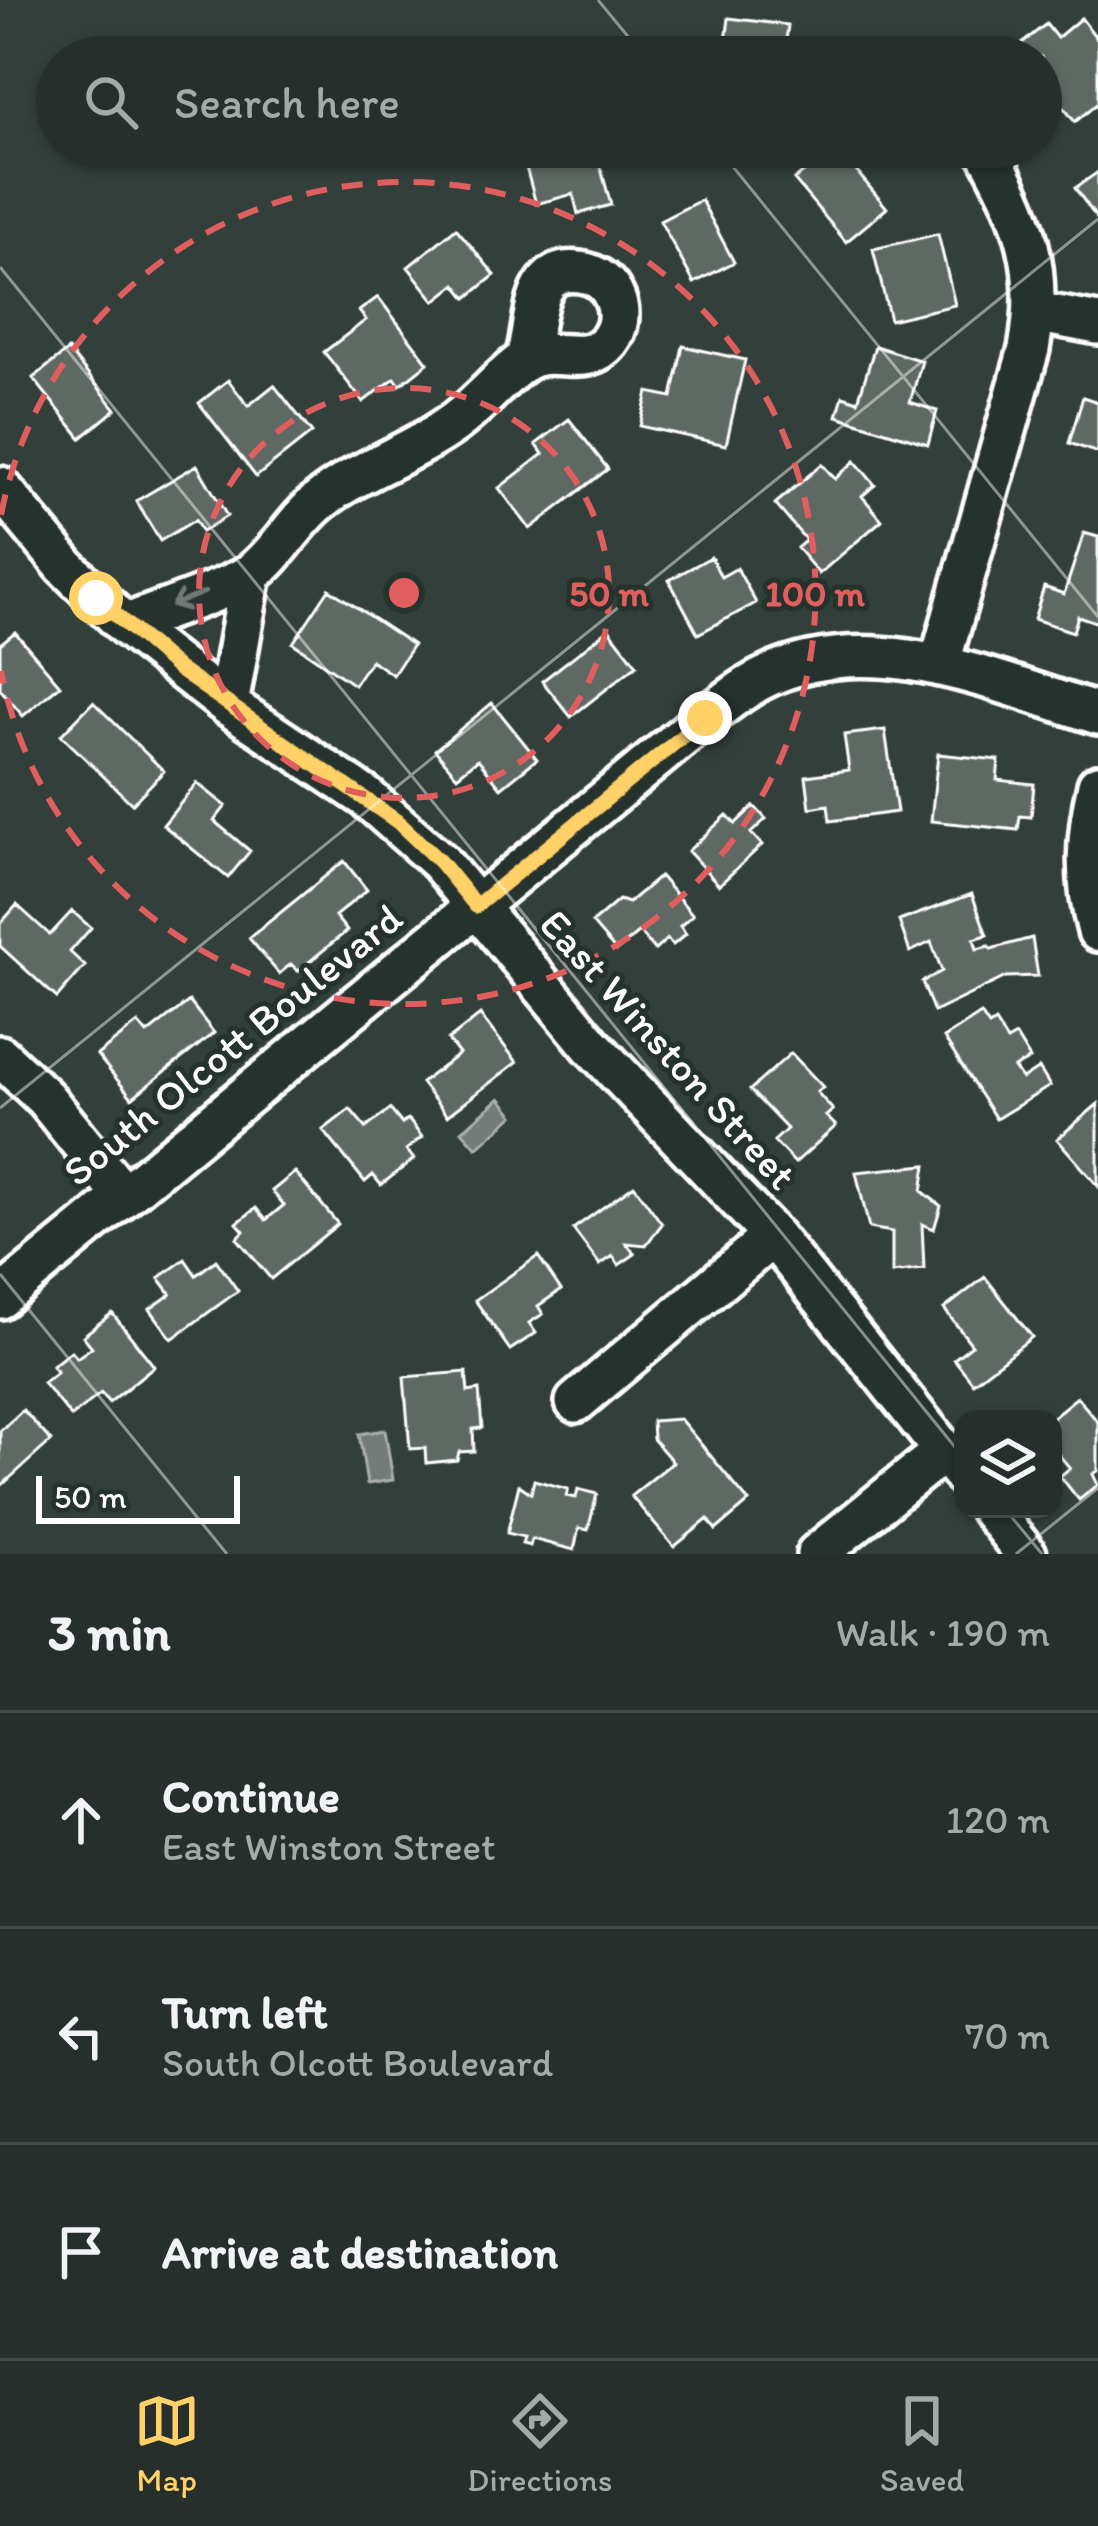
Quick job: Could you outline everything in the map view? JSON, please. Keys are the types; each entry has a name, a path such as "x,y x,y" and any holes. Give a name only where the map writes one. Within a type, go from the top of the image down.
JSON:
{"street":[{"path":"939,665 1035,312 1030,251 1017,205 997,168"},
{"path":"1035,312 1098,324"},
{"path":"125,625 251,574 320,501 378,463 446,429 525,360"},
{"name":"East Winston Street","path":"0,487 66,567 125,625 228,705 398,822 440,862 592,1045 773,1235 954,1463"},
{"path":"228,705 251,574"},
{"name":"South Olcott Boulevard","path":"0,1298 705,718 768,676 812,663 865,656 939,665 1098,713"},
{"path":"1098,785 1087,861 1098,931"},
{"path":"0,1056 45,1098 123,1195"},
{"path":"576,1402 773,1235"},
{"path":"818,1554 954,1463"},
{"path":"997,1518 1025,1554"}],"shaded area":[{"path":"500,1098 514,1115 477,1148 462,1131"},
{"path":"385,1430 393,1480 367,1484 359,1434"}],"building":[{"path":"729,18 788,25 787,36 727,36"},
{"path":"1081,18 1098,40 1098,103 1075,122 1062,105 1059,36"},
{"path":"1046,24 1055,36 1031,36"},
{"path":"526,168 601,168 611,205 578,214 573,194 536,204"},
{"path":"809,168 862,168 857,172 887,208 846,242 794,180"},
{"path":"1098,172 1098,220 1075,188"},
{"path":"701,200 734,262 694,283 660,221"},
{"path":"456,228 495,275 467,298 456,284 435,301 408,267"},
{"path":"938,234 955,305 890,320 873,249"},
{"path":"378,297 428,363 400,385 395,378 363,402 324,352 366,320 359,311"},
{"path":"683,346 745,360 726,445 640,426 648,392 672,397"},
{"path":"875,346 922,361 910,402 937,411 928,444 837,416 843,396 858,401"},
{"path":"68,350 116,409 81,438 33,378"},
{"path":"228,380 248,406 274,385 312,433 256,477 199,403"},
{"path":"1083,397 1098,402 1098,453 1069,443"},
{"path":"569,419 608,469 530,529 499,488 543,454 536,444"},
{"path":"855,461 875,485 862,496 882,520 819,574 797,548 806,540 775,504 822,464 835,479"},
{"path":"197,465 227,516 202,532 195,520 160,541 136,501"},
{"path":"1084,533 1098,537 1098,623 1078,616 1073,632 1034,619 1044,587 1064,594"},
{"path":"711,557 721,577 737,568 756,603 698,634 669,580"},
{"path":"329,589 413,645 393,675 371,660 354,685 293,643"},
{"path":"609,629 637,665 571,717 542,681"},
{"path":"15,632 60,685 23,716 0,689 0,644"},
{"path":"93,702 164,771 132,804 61,735"},
{"path":"492,703 537,759 501,788 478,759 457,776 435,750"},
{"path":"885,730 897,812 830,821 828,805 810,808 806,776 849,770 844,735"},
{"path":"938,754 999,760 997,780 1034,784 1031,817 1020,816 1018,830 931,821"},
{"path":"197,783 226,806 214,821 250,851 228,878 163,825"},
{"path":"754,806 766,819 751,833 762,845 719,885 688,851 727,815 735,824"},
{"path":"344,861 367,890 335,916 347,931 298,971 291,964 279,974 249,938"},
{"path":"660,876 693,915 680,926 686,934 673,945 667,939 655,950 639,932 616,951 592,923 619,900 628,903"},
{"path":"972,894 987,935 974,939 977,949 1032,938 1038,976 1006,977 934,1012 922,982 942,971 931,942 910,952 899,921"},
{"path":"17,905 50,935 72,911 91,928 70,952 85,966 57,998 0,946 0,924"},
{"path":"189,1001 214,1033 132,1098 97,1055 138,1023 147,1034"},
{"path":"981,1014 989,1026 995,1022 1007,1041 1016,1036 1030,1059 1014,1068 1022,1079 1039,1068 1050,1086 996,1119 944,1038"},
{"path":"480,1015 517,1062 447,1116 421,1083 459,1054 448,1040"},
{"path":"791,1053 823,1087 817,1092 833,1110 826,1116 836,1126 795,1163 774,1141 787,1129 750,1090"},
{"path":"1098,1104 1098,1186 1057,1139"},
{"path":"350,1109 366,1128 390,1109 402,1124 408,1119 422,1137 406,1150 414,1159 381,1185 373,1175 365,1182 323,1130"},
{"path":"926,1165 922,1191 941,1206 934,1229 922,1224 924,1269 892,1273 892,1232 869,1228 856,1172"},
{"path":"295,1172 338,1224 271,1279 237,1238 244,1231 237,1223 256,1208 266,1220 284,1205 272,1191"},
{"path":"634,1185 662,1224 646,1245 626,1243 635,1254 619,1265 613,1256 600,1265 573,1229"},
{"path":"538,1256 561,1290 538,1306 543,1314 529,1323 536,1333 510,1350 475,1300"},
{"path":"185,1259 196,1275 216,1260 238,1291 172,1339 150,1309 171,1294 159,1278"},
{"path":"985,1277 1032,1337 973,1383 954,1359 972,1345 944,1309"},
{"path":"112,1313 154,1366 109,1403 101,1393 71,1417 43,1383 57,1372 52,1366 71,1351 77,1358 92,1347 83,1336"},
{"path":"466,1372 468,1392 479,1390 482,1428 473,1429 474,1451 459,1452 457,1460 426,1463 425,1448 410,1449 404,1377"},
{"path":"1077,1397 1098,1422 1098,1471 1093,1474 1098,1485 1079,1500 1062,1479 1070,1468 1062,1459 1061,1410"},
{"path":"23,1410 51,1441 0,1487 0,1431"},
{"path":"680,1419 749,1502 716,1530 708,1519 674,1547 631,1496 673,1462 653,1439 652,1421"},
{"path":"534,1480 568,1489 566,1496 576,1498 578,1489 597,1494 588,1530 579,1528 574,1550 532,1539 530,1546 522,1544 524,1537 507,1533 519,1485 531,1493"}],"route":[{"path":"96,598 178,669 398,822 476,906 705,718"}]}
